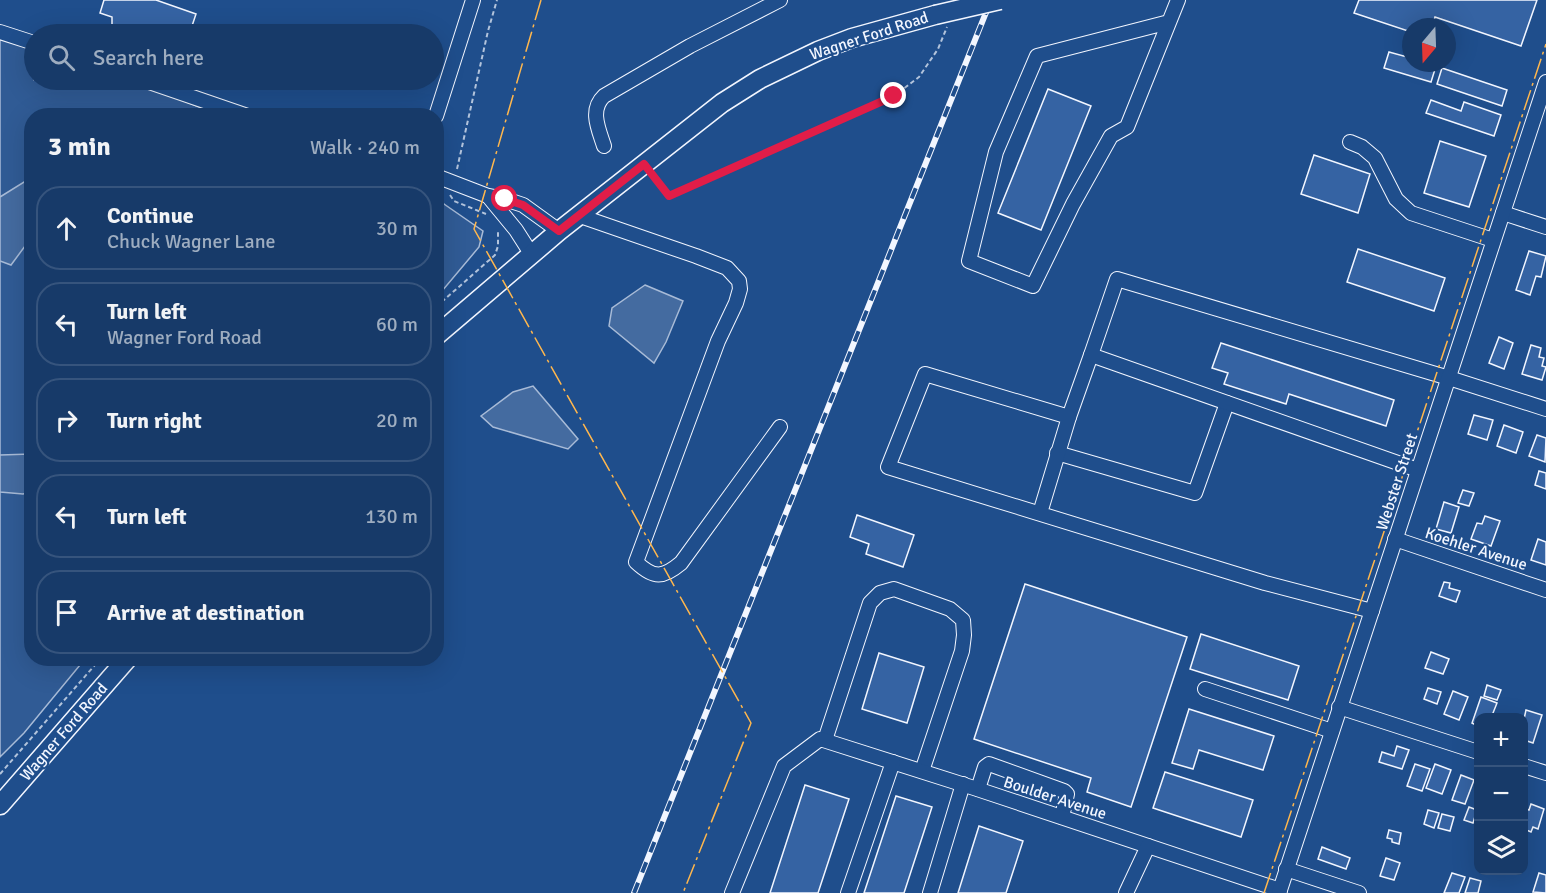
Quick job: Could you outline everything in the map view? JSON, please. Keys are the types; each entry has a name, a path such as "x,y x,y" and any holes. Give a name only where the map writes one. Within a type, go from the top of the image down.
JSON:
{"main road":[{"name":"Wagner Ford Road","path":"444,329 559,231 722,103 787,65 852,38 943,18 1000,0"},
{"name":"Wagner Ford Road","path":"0,805 121,666"}],"street":[{"path":"439,108 473,0"},
{"path":"604,147 596,117 598,101 690,46 780,0"},
{"path":"1169,22 1037,56 996,152 969,261 1033,286 1073,204 1112,136 1127,127 1178,0"},
{"path":"0,32 24,40"},
{"name":"Webster Street","path":"1279,891 1546,82"},
{"path":"172,90 225,108"},
{"path":"1350,142 1362,147 1375,158 1396,199 1411,213 1493,240"},
{"path":"444,179 488,196 523,205 559,231"},
{"path":"488,196 516,230 532,255"},
{"path":"1503,213 1546,227"},
{"path":"580,216 727,268 739,281 740,289 736,303 718,341 636,561 645,570 655,575 664,574 681,563 780,427"},
{"path":"1040,513 1057,453 1116,279 1546,409"},
{"path":"1091,355 1418,470"},
{"path":"1069,417 925,374 888,467 1265,583 1372,611"},
{"path":"1057,453 1195,493 1227,403"},
{"name":"Koehler Avenue","path":"1395,540 1546,590"},
{"path":"732,893 784,766 823,740 870,603 880,593 894,589 950,609 963,620 962,651 922,771"},
{"path":"1205,689 1332,731"},
{"path":"1340,707 1474,750"},
{"name":"Boulder Avenue","path":"823,740 963,784 1279,891"},
{"path":"848,893 893,762"},
{"path":"978,789 985,767 989,764 1064,791 1067,794 1062,817"},
{"path":"1527,767 1546,773"},
{"path":"930,893 963,784"},
{"path":"1126,893 1148,846"},
{"path":"1286,869 1359,893"}],"path":[{"path":"492,219 486,214 454,201 450,194 497,0"},
{"path":"644,164 669,196 894,96 919,77 938,49 943,18"},
{"path":"444,300 495,255 498,246 497,226"},
{"path":"0,774 93,666"}],"shaded area":[{"path":"0,32 24,40 24,90 157,90 202,108 24,108 24,666 79,666 24,733 0,757"},
{"path":"24,182 24,247 11,265 0,261 0,197"},
{"path":"444,204 483,231 479,247 444,289"},
{"path":"645,285 683,301 666,342 654,363 609,326 612,308"},
{"path":"533,386 578,439 568,449 493,427 481,416 513,392"},
{"path":"24,454 24,494 0,492 0,455"}],"building":[{"path":"104,0 156,0 196,14 193,24 112,24 112,17 100,13"},
{"path":"1359,0 1537,0 1521,46 1456,24 1456,18 1402,18 1402,29 1354,13"},
{"path":"1389,52 1402,56 1402,72 1434,72 1431,82 1384,68"},
{"path":"1441,72 1454,72 1507,90 1502,106 1437,84"},
{"path":"1048,89 1091,106 1041,230 998,213"},
{"path":"1431,100 1461,111 1464,102 1501,115 1494,136 1426,113"},
{"path":"1440,141 1486,156 1469,207 1424,193"},
{"path":"1314,155 1370,174 1358,213 1301,194"},
{"path":"1358,249 1445,278 1434,311 1347,282"},
{"path":"1529,251 1546,256 1541,277 1536,276 1530,295 1516,290"},
{"path":"1499,337 1513,343 1504,369 1489,363"},
{"path":"1221,343 1394,400 1386,426 1289,394 1286,404 1224,384 1228,373 1212,368"},
{"path":"1531,345 1541,348 1539,357 1544,358 1542,366 1546,367 1542,380 1522,374"},
{"path":"1474,415 1493,420 1487,440 1468,434"},
{"path":"1504,425 1523,432 1516,453 1497,446"},
{"path":"1537,435 1546,438 1545,462 1529,456"},
{"path":"1539,471 1546,473 1546,489 1535,485"},
{"path":"1463,490 1474,493 1469,506 1458,503"},
{"path":"1444,502 1459,507 1451,533 1436,529"},
{"path":"857,515 914,535 903,567 866,554 869,544 850,537"},
{"path":"1485,516 1500,521 1491,546 1471,539 1477,523 1482,524"},
{"path":"1538,539 1546,542 1546,565 1531,560"},
{"path":"1444,582 1450,583 1449,588 1460,591 1456,602 1439,596"},
{"path":"1025,584 1187,637 1131,807 1087,792 1091,778 974,739"},
{"path":"1201,634 1299,666 1288,700 1190,669"},
{"path":"1431,652 1449,659 1443,674 1425,668"},
{"path":"879,653 924,667 907,723 862,709"},
{"path":"1487,685 1501,690 1497,700 1484,696"},
{"path":"1428,688 1441,692 1437,704 1424,699"},
{"path":"1453,691 1468,697 1459,720 1444,714"},
{"path":"1481,697 1497,703 1493,713 1475,713"},
{"path":"1189,709 1274,736 1263,770 1199,750 1193,769 1172,763"},
{"path":"1526,710 1542,715 1533,743 1528,741 1528,713 1525,713"},
{"path":"1397,746 1409,750 1402,769 1379,762 1382,752 1394,756"},
{"path":"1415,764 1430,769 1422,791 1407,786"},
{"path":"1435,764 1451,770 1442,794 1426,788"},
{"path":"1165,772 1253,800 1241,837 1153,808"},
{"path":"1461,775 1474,780 1465,804 1452,800"},
{"path":"805,785 849,799 818,893 770,893"},
{"path":"896,796 932,807 904,893 864,893"},
{"path":"1531,804 1544,809 1538,829 1533,827 1531,832 1528,831"},
{"path":"1469,807 1474,809 1473,823 1464,820"},
{"path":"1428,810 1439,813 1434,828 1424,824"},
{"path":"1442,814 1454,817 1450,831 1438,828"},
{"path":"979,826 1023,841 1006,893 958,893"},
{"path":"1389,830 1401,833 1399,844 1387,838"},
{"path":"1322,847 1350,858 1346,869 1318,859"},
{"path":"1386,858 1400,863 1394,880 1380,876"},
{"path":"1452,873 1465,877 1459,893 1444,893"},
{"path":"1539,873 1546,875 1546,893 1533,892"},
{"path":"1470,878 1481,881 1478,893 1465,893"}],"railway":[{"path":"634,893 991,0"}],"power":[{"path":"541,0 474,229 751,723 683,893"},
{"path":"1264,893 1546,44"}],"route":[{"path":"505,199 523,205 559,231 644,164 669,196 894,96"}]}
